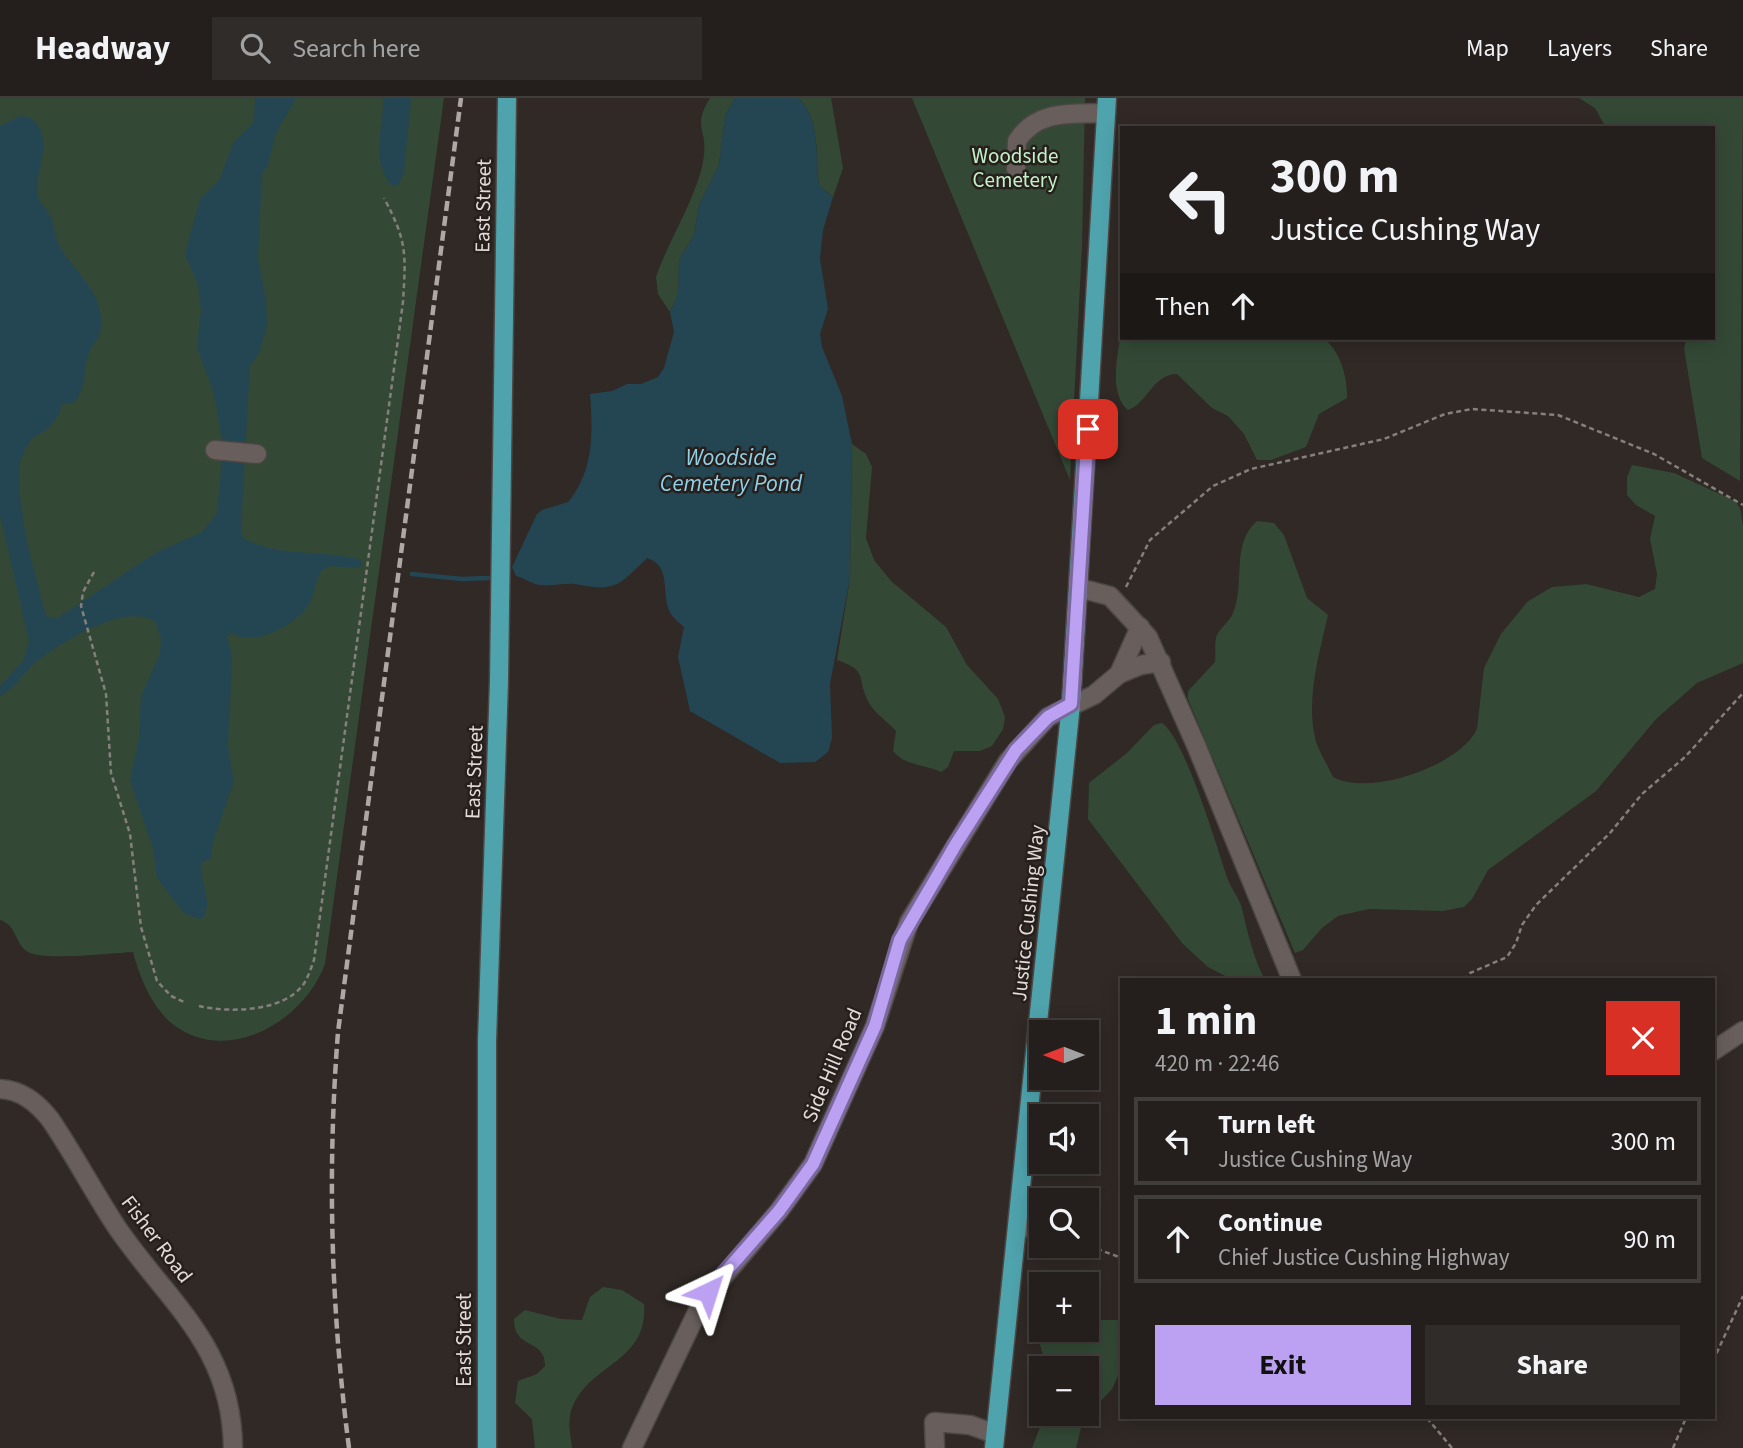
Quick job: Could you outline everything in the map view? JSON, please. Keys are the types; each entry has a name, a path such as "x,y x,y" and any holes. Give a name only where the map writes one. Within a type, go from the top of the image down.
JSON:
{"main road":[{"name":"East Street","path":"487,1448 487,1041 499,681 507,98"},
{"name":"Justice Cushing Way","path":"995,1441 1071,704 1106,106"}],"street":[{"path":"1016,169 1017,141 1037,121 1053,114 1106,106"},
{"path":"215,450 257,454"},
{"path":"1079,588 1102,592 1118,602 1140,627 1161,662 1291,978"},
{"path":"1119,674 1140,627"},
{"path":"1119,674 1141,665 1161,662"},
{"name":"Side Hill Road","path":"632,1448 702,1302 779,1211 813,1164 871,1035 900,940 1016,750 1048,717 1094,695 1119,674"},
{"path":"1715,1050 1743,1031"},
{"name":"Fisher Road","path":"0,1089 20,1093 50,1119 131,1246 194,1325 205,1342 222,1382 233,1448"},
{"path":"1018,1226 1029,1228"},
{"path":"935,1448 934,1422 970,1425 995,1441"}],"path":[{"path":"199,1006 242,1008 281,1002 303,985 314,960 403,302 406,249 399,226 384,198"},
{"path":"1118,602 1150,540 1213,486 1251,469 1384,439 1445,414 1472,409 1558,415 1654,454 1743,505"},
{"path":"94,572 86,585 81,606 106,694 111,774 130,834 135,900 157,981 171,996 184,1002"},
{"path":"1466,978 1470,973 1507,957 1516,943 1522,925 1536,905 1610,833 1642,794 1685,757 1743,693"},
{"path":"1099,1250 1120,1257"},
{"path":"1715,1357 1743,1296"},
{"path":"1427,1419 1452,1448"},
{"path":"1674,1448 1686,1419"}],"green space":[{"path":"0,98 444,98 325,964 315,985 300,1004 281,1020 260,1032 238,1039 214,1040 192,1035 170,1022 147,990 133,952 36,955 23,948 10,926 0,920"},
{"path":"710,98 735,98 725,116 719,165 699,205 694,235 679,260 678,295 670,312 658,294 656,277 697,184 704,155 701,122"},
{"path":"798,98 831,98 843,168 833,197 819,185 814,127"},
{"name":"Woodside Cemetery","path":"912,98 1085,98 1082,246 1070,480"},
{"path":"1579,98 1743,98 1740,481 1702,458 1684,348 1686,340 1715,340 1715,126 1605,126 1595,108"},
{"path":"1120,339 1324,340 1334,349 1342,365 1347,398 1319,414 1306,447 1271,460 1257,460 1244,434 1228,416 1212,408 1177,374 1162,379 1135,407 1128,410 1118,393 1117,359"},
{"path":"852,444 866,454 872,467 866,538 874,560 891,581 946,627 967,665 998,699 1005,717 1003,729 992,746 980,751 954,751 948,767 941,772 909,762 893,751 896,731 870,705 858,671 837,660 850,578"},
{"path":"1632,465 1674,473 1735,501 1740,508 1743,526 1743,663 1697,683 1656,719 1596,791 1488,870 1472,899 1464,907 1443,911 1369,909 1338,916 1322,928 1303,950 1295,953 1188,699 1188,691 1215,662 1217,635 1233,613 1237,601 1241,552 1249,531 1257,521 1274,523 1284,535 1307,598 1328,615 1314,678 1312,710 1316,742 1333,777 1349,782 1368,783 1390,780 1433,766 1467,743 1477,729 1484,668 1501,634 1527,602 1552,587 1586,584 1639,597 1655,589 1657,574 1650,539 1655,516 1636,505 1627,495 1627,477"},
{"path":"1162,723 1181,750 1228,880 1241,905 1254,954 1264,978 1229,978 1208,967 1182,943 1088,819 1089,783 1127,753 1154,725"},
{"path":"603,1287 622,1290 644,1304 643,1324 626,1353 587,1385 577,1399 569,1420 572,1448 535,1448 532,1419 515,1403 518,1381 537,1374 545,1366 544,1357 519,1335 514,1319 525,1310 561,1319 582,1320 590,1297"},
{"path":"1099,1320 1120,1320 1120,1371 1112,1389 1099,1403 1099,1356 1044,1356 1040,1343 1099,1342"},
{"path":"1040,1426 1082,1426 1076,1448 1032,1448"}],"water":[{"path":"255,98 296,98 275,135 268,166 262,174 258,259 266,299 267,325 260,351 250,366 241,529 243,538 286,551 361,560 362,565 358,568 330,566 322,570 308,606 281,629 260,636 232,633 227,636 232,655 228,747 234,781 213,842 211,858 201,863 207,903 204,916 199,919 184,913 157,878 153,848 130,781 139,738 141,696 160,654 161,638 155,622 142,617 127,617 111,620 77,635 36,662 10,690 0,696 0,686 23,661 29,641 0,515 0,126 20,116 31,118 39,127 43,147 37,189 39,199 50,216 63,252 95,296 101,317 101,331 90,350 76,402 62,404 51,425 32,438 19,469 21,506 32,561 46,616 56,619 157,552 202,532 217,513 223,445 214,394 197,347 201,310 198,285 185,254 200,199 220,179 233,143 254,122"},
{"path":"383,98 411,98 404,173 398,185 391,186 384,174 379,153"},
{"name":"Woodside Cemetery Pond","path":"735,98 798,98 814,127 819,185 833,197 823,230 820,259 828,309 820,334 822,347 842,396 852,444 850,578 830,684 832,738 828,752 815,762 780,763 690,711 678,657 684,627 671,614 663,574 655,562 647,558 623,581 609,587 539,585 516,576 512,567 537,514 568,502 583,477 590,451 590,394 612,391 627,384 641,384 658,377 664,368 674,332 670,312 678,295 679,260 694,235 699,205 719,165 725,116"}],"waterway":[{"path":"412,574 462,579 488,578"}],"railway":[{"path":"349,1448 338,1344 333,1241 333,1137 338,1032 461,98"}],"route":[{"path":"708,1292 779,1211 813,1164 875,1026 900,940 956,844 1016,750 1048,717 1071,704 1088,429"}]}
